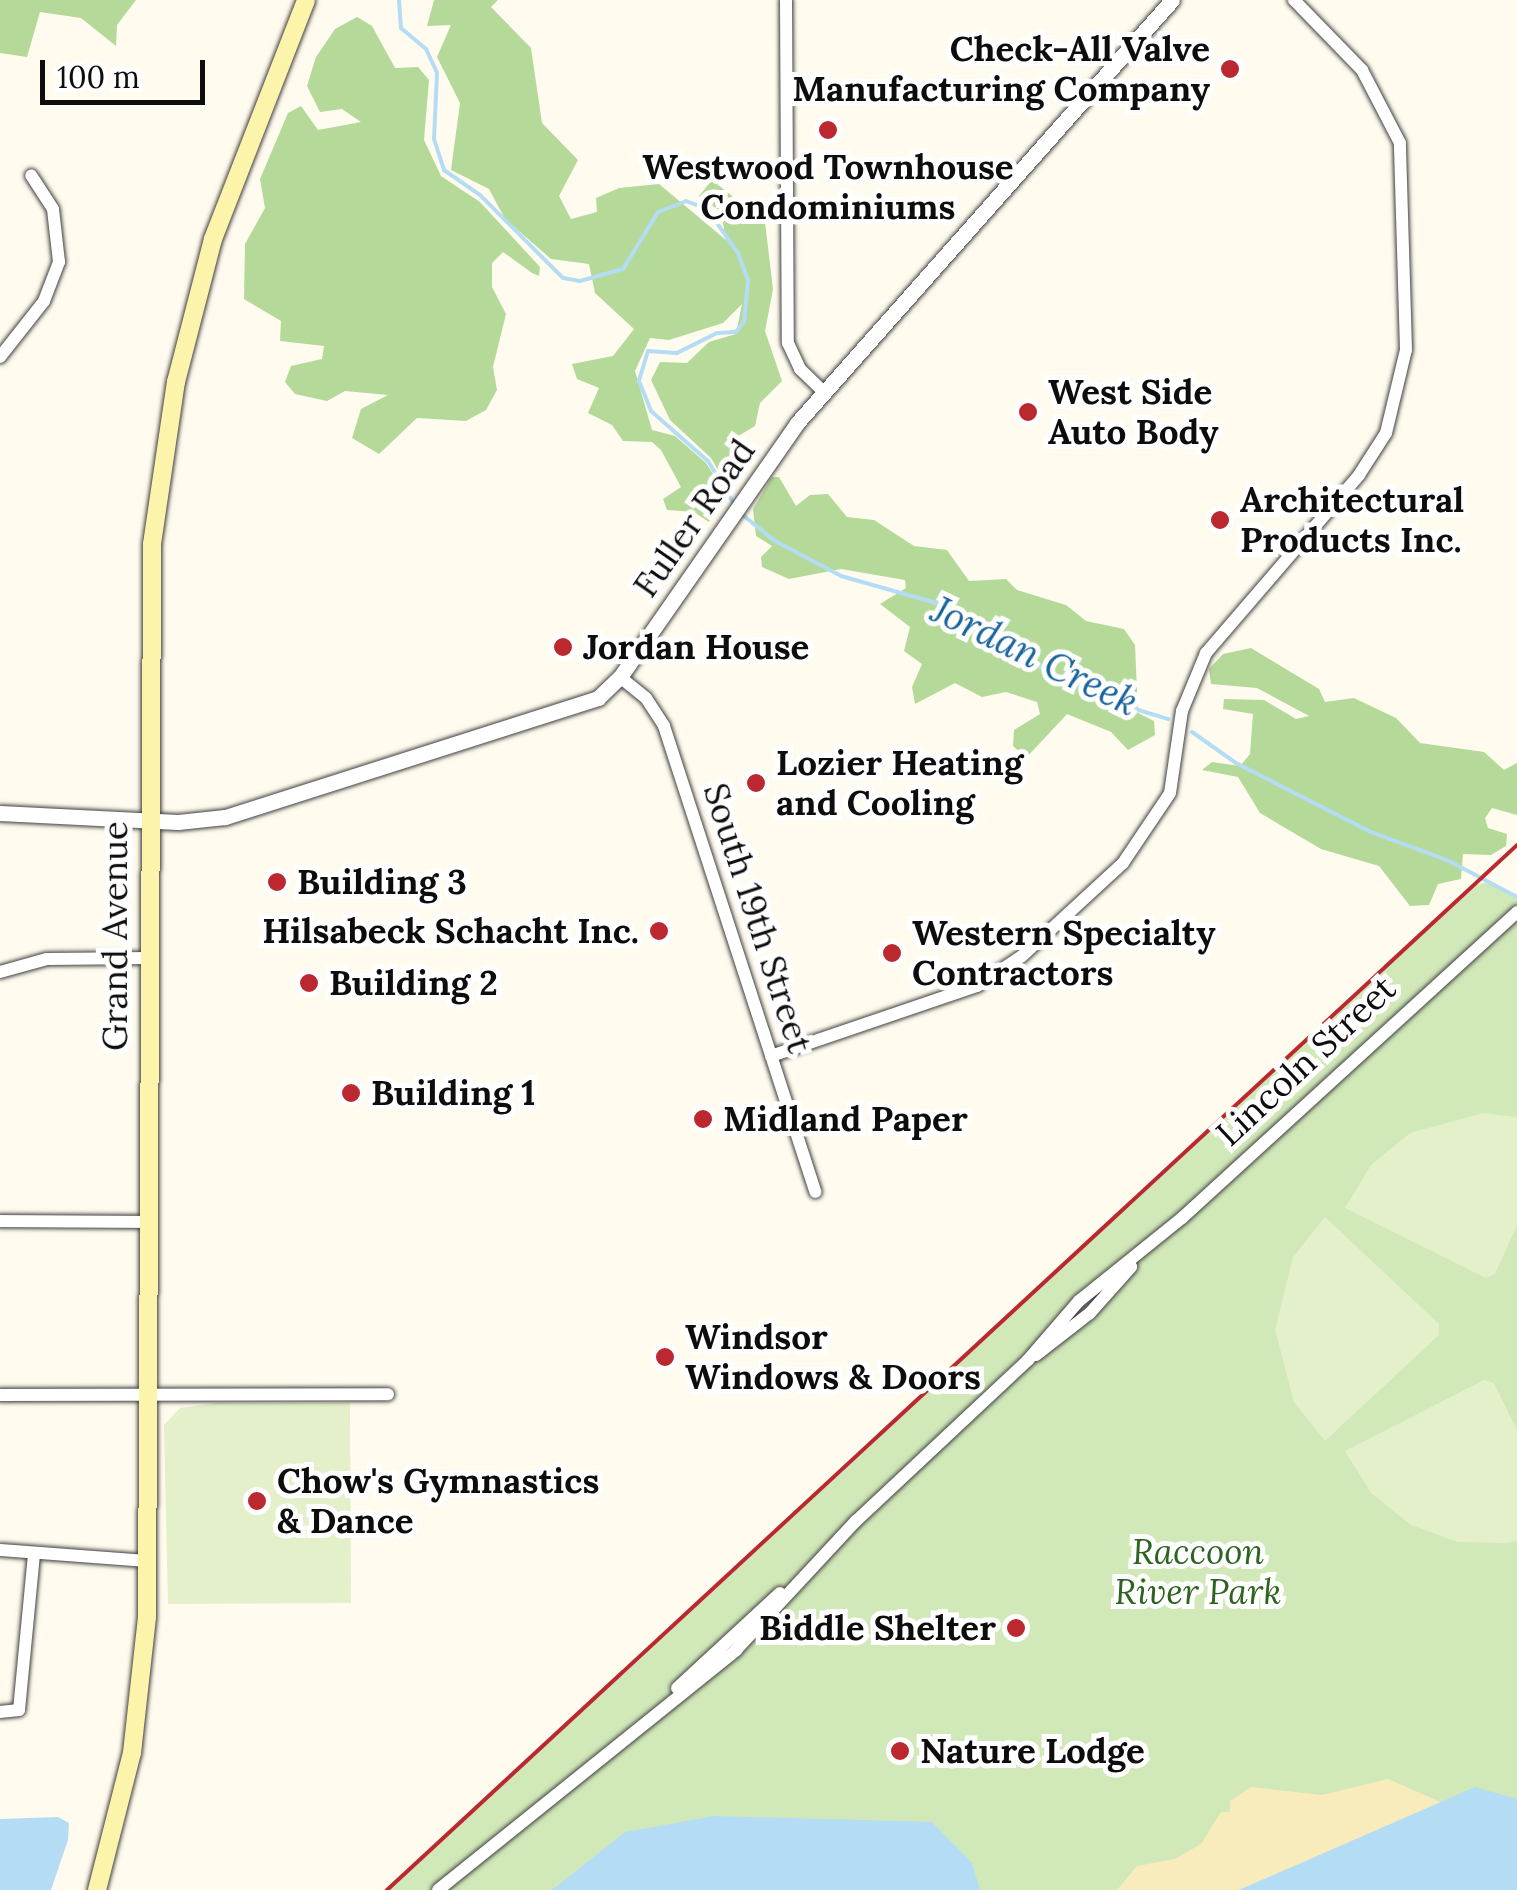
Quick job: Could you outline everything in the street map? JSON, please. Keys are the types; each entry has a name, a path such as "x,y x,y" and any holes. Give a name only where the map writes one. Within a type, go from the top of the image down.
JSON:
{"main road":[{"name":"Grand Avenue","path":"96,1890 132,1753 148,1561 150,578 176,382 212,239 306,0"}],"street":[{"path":"786,0 788,343 800,368 823,391"},
{"name":"Fuller Road","path":"0,812 148,821 204,820 259,808 579,707 620,677 748,491 823,391 1172,0"},
{"path":"772,1056 977,986 1022,956 1123,863 1159,818 1175,774 1190,685 1206,652 1374,455 1404,376 1400,143 1362,70 1294,0"},
{"path":"0,357 44,301 58,262 53,210 31,176"},
{"name":"South 19th Street","path":"620,677 646,698 664,726 815,1192"},
{"name":"Lincoln Street","path":"438,1890 635,1727 736,1650 818,1562 1028,1360 1078,1301 1138,1257 1515,914"},
{"path":"0,972 47,959 148,958"},
{"path":"0,1221 148,1222"},
{"path":"0,1395 388,1394"},
{"path":"0,1550 34,1556 148,1561"},
{"path":"0,1712 20,1710 34,1556"},
{"name":"Lincoln Street","path":"448,1890 473,1860"}],"green space":[{"path":"0,0 136,0 117,25 116,46 81,18 40,12 27,57 0,53"},
{"path":"434,0 498,0 491,7 531,48 542,123 578,160 559,196 571,219 597,212 596,198 619,188 659,184 726,240 721,212 699,196 712,180 765,222 773,289 765,331 782,381 760,403 755,426 735,438 747,472 725,482 711,458 670,420 651,380 660,362 687,363 709,342 736,334 742,304 723,323 669,340 650,338 635,371 652,430 675,436 706,463 724,491 709,522 694,512 667,510 663,499 681,487 661,450 652,442 623,441 612,425 588,413 599,388 577,379 572,364 613,356 634,329 595,293 589,264 551,259 505,219 489,189 451,170 460,103 437,57 451,25 427,26"},
{"path":"357,17 372,26 395,68 418,67 429,80 424,140 441,176 480,202 540,267 539,276 503,252 492,263 492,287 506,314 493,367 497,390 486,410 466,421 417,418 379,454 352,438 361,409 388,395 345,391 327,401 295,394 285,382 291,366 322,359 324,346 280,341 281,321 244,299 245,244 265,208 260,179 288,113 301,106 318,130 361,122 342,109 320,112 307,86 316,57 335,29"},
{"path":"772,477 779,477 796,506 810,495 828,494 847,517 874,520 914,546 947,550 969,581 1006,579 1017,590 1066,605 1086,621 1124,629 1135,645 1138,713 1154,721 1155,735 1128,750 1111,732 1067,714 1026,758 1013,746 1014,730 1040,714 1037,702 1006,692 982,697 955,683 915,704 912,687 922,664 904,651 910,627 880,604 906,588 905,580 841,569 789,579 762,567 761,557 772,546 756,536 753,509"},
{"path":"1251,648 1319,689 1325,702 1354,698 1396,718 1420,743 1484,752 1504,770 1517,763 1517,815 1492,808 1485,818 1488,828 1507,834 1506,846 1491,855 1463,854 1461,879 1438,884 1429,905 1410,906 1379,866 1321,849 1260,813 1238,777 1202,770 1212,762 1240,766 1250,754 1253,714 1223,709 1224,699 1264,700 1296,719 1309,716 1257,688 1211,684 1209,669 1223,654"},
{"name":"Raccoon River Park","path":"1487,882 1517,897 1517,1890 387,1890 1473,886"},
{"path":"1483,1113 1517,1117 1517,1225 1495,1274 1486,1278 1345,1208 1371,1165 1410,1133"},
{"path":"1325,1217 1439,1324 1439,1335 1325,1441 1294,1402 1275,1330 1293,1257"},
{"path":"1484,1380 1494,1383 1517,1430 1517,1541 1508,1543 1458,1542 1411,1525 1371,1493 1345,1451"},
{"name":"Chow's Gymnastics & Dance","path":"216,1403 350,1403 351,1603 168,1604 164,1425 180,1408"}],"sand":[{"path":"1388,1779 1443,1803 1239,1890 1117,1890 1137,1866 1175,1859 1201,1844 1221,1812 1230,1812 1230,1801 1251,1787 1322,1795"}],"water":[{"path":"1475,1787 1517,1799 1517,1890 1239,1890"},
{"path":"714,1816 932,1822 972,1863 980,1890 552,1890 625,1832"},
{"path":"58,1817 69,1823 68,1840 51,1890 0,1890 0,1819"}],"waterway":[{"name":"Jordan Creek","path":"399,0 401,28 426,49 437,73 434,139 444,170 480,195 563,278 580,281 623,269 658,212 686,201 707,209 738,253 748,281 744,322 736,332 717,333 677,353 648,351 639,381 651,411 708,461 734,504"},
{"name":"Jordan Creek","path":"739,512 775,541 841,576 947,606 999,646 1112,702 1168,719"},
{"name":"Jordan Creek","path":"1192,732 1236,763 1371,832 1449,861 1517,897"}],"railway":[{"path":"387,1890 1517,845"}],"place":[{"name":"Check-All Valve Manufacturing Company","path":"1230,69"},
{"name":"Westwood Townhouse Condominiums","path":"828,130"},
{"name":"West Side Auto Body","path":"1028,412"},
{"name":"Architectural Products Inc.","path":"1220,520"},
{"name":"Jordan House","path":"563,647"},
{"name":"Lozier Heating and Cooling","path":"756,783"},
{"name":"Building 3","path":"277,882"},
{"name":"Hilsabeck Schacht Inc.","path":"659,931"},
{"name":"Western Specialty Contractors","path":"892,953"},
{"name":"Building 2","path":"309,983"},
{"name":"Building 1","path":"351,1093"},
{"name":"Midland Paper","path":"703,1119"},
{"name":"Windsor Windows & Doors","path":"665,1357"},
{"name":"Chow's Gymnastics & Dance","path":"257,1501"},
{"name":"Biddle Shelter","path":"1016,1628"},
{"name":"Nature Lodge","path":"900,1751"}]}
